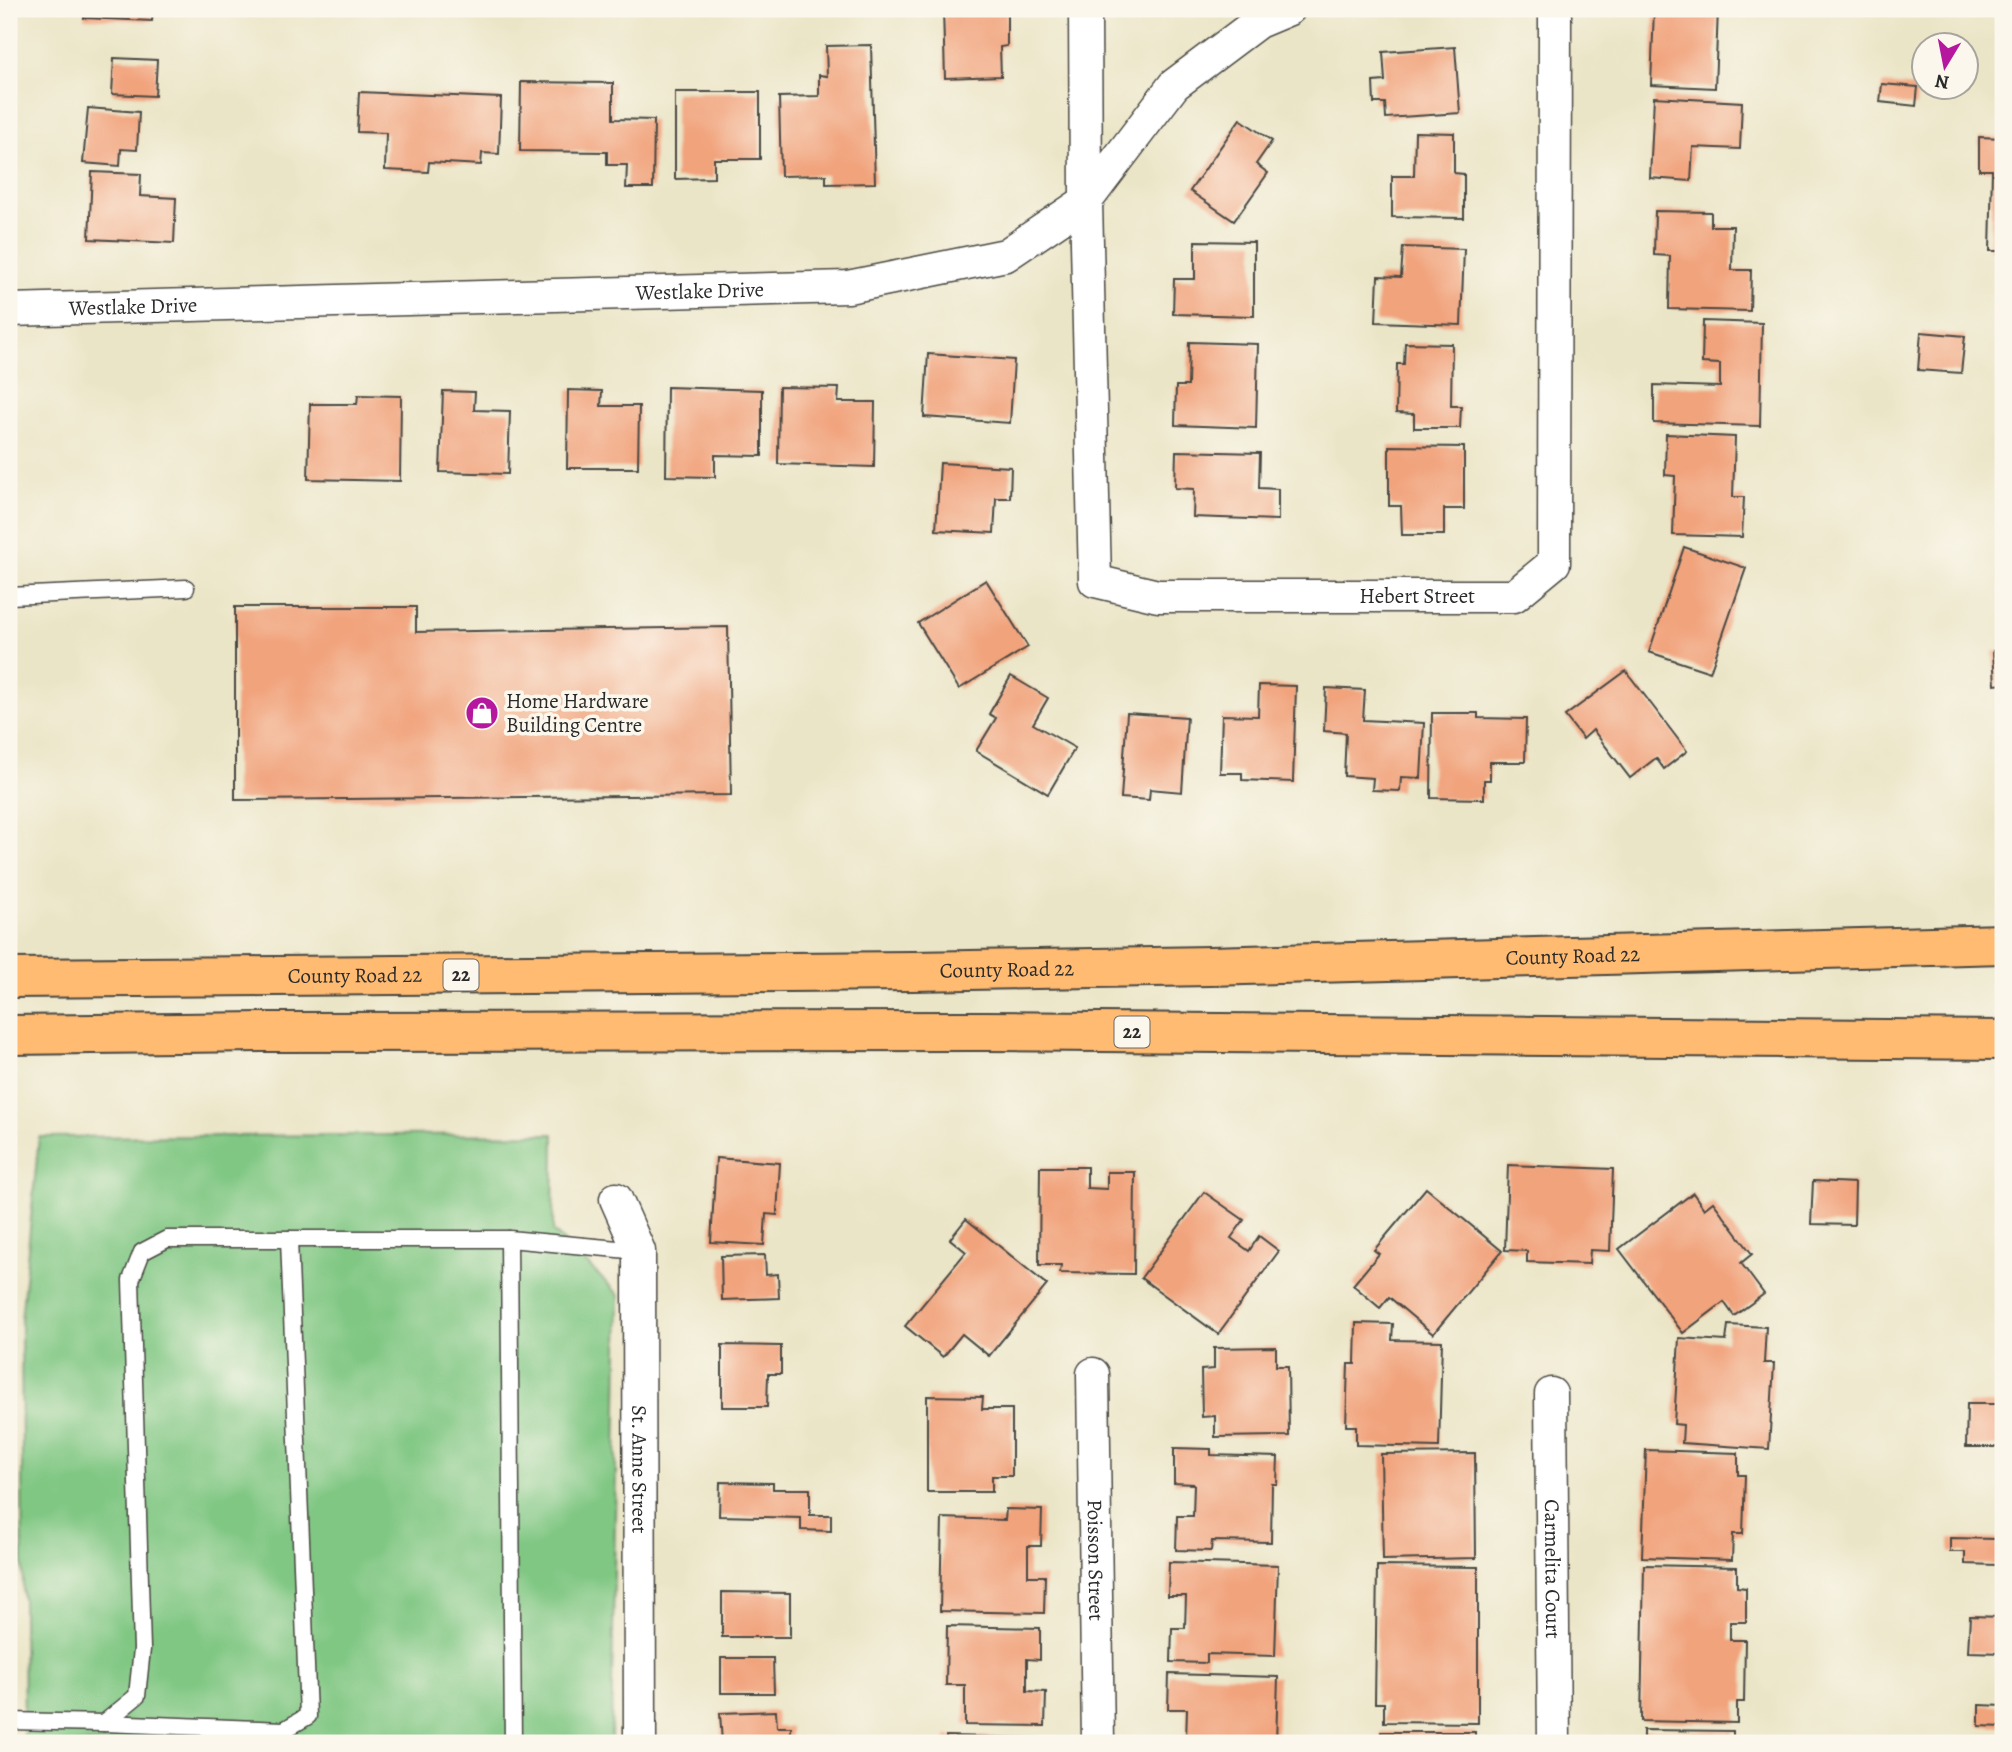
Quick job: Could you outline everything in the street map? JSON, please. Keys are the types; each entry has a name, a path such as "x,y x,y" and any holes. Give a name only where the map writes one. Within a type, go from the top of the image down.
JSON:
{"main road":[{"name":"County Road 22","path":"9,978 1210,966 2003,944"},
{"name":"22","path":"9,1035 984,1031 2003,1040"}],"street":[{"path":"1085,9 1086,201"},
{"name":"Westlake Drive","path":"9,310 848,287 1006,255 1086,201 1174,85 1258,22 1289,9"},
{"name":"Hebert Street","path":"1086,201 1095,581 1158,596 1514,596 1554,562 1555,9"},
{"name":"St. Anne Street","path":"616,1199 639,1251 640,1743"},
{"name":"Poisson Street","path":"1093,1374 1098,1743"},
{"name":"Carmelita Court","path":"1551,1394 1554,1743"}],"lane":[{"path":"9,596 186,588"},
{"path":"104,1723 136,1696 142,1649 131,1280 142,1252 167,1239 509,1239 639,1251"},
{"path":"9,1721 284,1730 308,1716 289,1239"},
{"path":"509,1239 513,1743"}],"green space":[{"path":"554,1134 553,1231 619,1295 611,1743 24,1743 21,1320 39,1137"}],"building":[{"path":"85,9 153,9 152,21 84,18"},
{"path":"943,9 1007,9 1007,46 1000,47 1001,76 945,78"},
{"path":"1654,9 1718,9 1715,88 1651,85"},
{"path":"871,45 875,183 826,184 826,175 781,176 779,97 819,96 819,75 827,76 826,46"},
{"path":"1455,47 1460,113 1386,118 1385,103 1374,103 1373,82 1385,81 1383,52"},
{"path":"114,58 157,60 155,96 112,94"},
{"path":"521,82 613,83 613,119 654,120 653,188 626,188 627,165 607,165 607,152 520,151"},
{"path":"1882,84 1910,86 1910,102 1916,102 1916,106 1880,102"},
{"path":"359,92 501,98 499,154 482,153 481,165 429,162 428,172 385,170 386,133 357,132"},
{"path":"675,92 760,92 760,159 714,159 714,178 675,179"},
{"path":"1654,97 1742,102 1740,149 1693,147 1691,181 1650,178"},
{"path":"88,108 139,112 137,150 121,149 120,166 83,163"},
{"path":"1240,119 1272,141 1256,164 1268,173 1234,221 1190,191"},
{"path":"1415,132 1454,133 1454,173 1464,174 1464,218 1392,217 1392,176 1414,176"},
{"path":"1979,137 2003,138 2003,251 1990,251 1992,170 1979,170"},
{"path":"92,172 141,174 140,196 176,198 174,243 89,239"},
{"path":"1655,211 1711,212 1711,226 1733,226 1732,270 1751,270 1750,311 1669,309 1670,256 1654,255"},
{"path":"1195,241 1254,242 1254,316 1173,314 1174,279 1195,279"},
{"path":"1403,247 1464,249 1461,325 1376,322 1378,276 1401,277"},
{"path":"1703,321 1762,323 1760,426 1654,423 1654,385 1720,387 1720,364 1702,363"},
{"path":"1921,332 1965,336 1961,373 1918,370"},
{"path":"1189,342 1258,344 1256,428 1175,425 1176,386 1188,386"},
{"path":"1405,343 1452,344 1451,406 1461,406 1460,428 1414,428 1414,414 1396,413 1397,364 1404,364"},
{"path":"928,354 1014,360 1010,423 924,417"},
{"path":"667,387 762,390 762,456 715,455 715,477 666,476"},
{"path":"779,387 839,388 838,402 875,402 874,467 778,464"},
{"path":"568,390 602,391 601,406 639,406 638,468 567,468"},
{"path":"443,391 475,392 474,410 510,411 508,474 440,472"},
{"path":"358,395 401,396 400,481 308,479 310,404 357,404"},
{"path":"1666,434 1735,437 1733,497 1744,497 1742,537 1673,535 1675,476 1665,475"},
{"path":"1389,446 1464,447 1464,509 1444,509 1444,535 1402,535 1401,506 1389,506"},
{"path":"1176,451 1260,453 1259,488 1278,489 1278,520 1193,517 1194,489 1175,488"},
{"path":"940,463 1011,467 1010,498 996,498 994,533 936,530"},
{"path":"1684,547 1746,568 1710,672 1649,652"},
{"path":"986,580 1028,647 959,689 918,623"},
{"name":"Home Hardware Building Centre","path":"235,607 416,607 416,632 728,627 731,795 235,800"},
{"path":"1993,651 2003,651 2003,684 1995,685"},
{"path":"1626,671 1687,751 1664,769 1656,758 1630,778 1593,730 1583,739 1565,716"},
{"path":"1011,676 1048,698 1033,724 1075,748 1048,794 976,751 996,718 989,714"},
{"path":"1259,685 1296,686 1293,782 1242,780 1242,773 1220,773 1222,715 1258,716"},
{"path":"1326,688 1365,690 1363,720 1424,723 1421,778 1401,777 1400,791 1372,790 1373,778 1344,776 1346,733 1324,731"},
{"path":"1127,713 1187,717 1182,792 1150,789 1149,800 1121,798"},
{"path":"1432,713 1478,713 1478,718 1526,719 1525,762 1490,762 1490,780 1484,780 1484,799 1431,798"},
{"path":"716,1158 780,1163 777,1215 766,1214 764,1245 711,1242"},
{"path":"1508,1165 1613,1169 1610,1251 1590,1250 1589,1264 1527,1262 1527,1251 1505,1250"},
{"path":"1040,1167 1087,1167 1087,1188 1107,1189 1107,1172 1135,1172 1134,1274 1060,1273 1061,1265 1039,1265"},
{"path":"1813,1181 1855,1183 1854,1225 1811,1224"},
{"path":"1426,1188 1502,1251 1433,1334 1389,1297 1380,1308 1353,1285 1379,1254 1374,1250"},
{"path":"1204,1192 1244,1220 1231,1238 1249,1251 1259,1236 1279,1251 1218,1334 1141,1278"},
{"path":"1693,1193 1704,1209 1713,1202 1752,1254 1741,1263 1764,1294 1734,1316 1724,1302 1683,1333 1619,1249"},
{"path":"966,1219 1047,1285 989,1356 962,1334 943,1357 905,1326 966,1252 950,1239"},
{"path":"765,1255 766,1275 778,1274 779,1298 722,1300 721,1256"},
{"path":"1356,1323 1393,1324 1392,1340 1442,1341 1439,1447 1356,1445 1356,1426 1346,1426 1348,1364 1355,1364"},
{"path":"1728,1325 1766,1327 1764,1363 1774,1363 1769,1449 1682,1443 1683,1425 1674,1424 1679,1338 1726,1341"},
{"path":"722,1345 781,1346 781,1374 768,1374 767,1407 722,1407"},
{"path":"1276,1347 1276,1366 1288,1366 1289,1436 1215,1437 1215,1416 1202,1417 1201,1370 1214,1369 1214,1348"},
{"path":"927,1396 983,1397 982,1409 1012,1409 1012,1476 992,1476 992,1492 927,1492"},
{"path":"1967,1404 2003,1404 2003,1447 1966,1447"},
{"path":"1174,1448 1211,1449 1211,1455 1278,1457 1277,1484 1272,1484 1271,1542 1212,1541 1211,1551 1176,1550 1177,1516 1193,1516 1194,1484 1174,1483"},
{"path":"1646,1450 1738,1453 1738,1475 1745,1475 1743,1534 1733,1534 1732,1560 1642,1557"},
{"path":"1475,1453 1476,1558 1383,1560 1381,1454"},
{"path":"720,1482 773,1483 773,1489 810,1489 810,1515 831,1515 831,1531 801,1530 801,1518 719,1516"},
{"path":"1006,1509 1042,1510 1041,1546 1028,1546 1028,1576 1045,1576 1044,1613 940,1611 942,1518 1005,1520"},
{"path":"1950,1538 1998,1539 1997,1565 1965,1564 1965,1552 1950,1552"},
{"path":"1169,1562 1278,1565 1275,1656 1207,1654 1207,1663 1171,1662 1172,1628 1185,1628 1186,1596 1168,1596"},
{"path":"1644,1565 1737,1567 1737,1587 1746,1588 1746,1622 1730,1622 1730,1640 1745,1640 1744,1702 1737,1702 1737,1723 1641,1721"},
{"path":"1377,1566 1478,1567 1478,1723 1384,1722 1384,1703 1375,1703"},
{"path":"722,1592 790,1593 790,1637 722,1637"},
{"path":"1970,1616 2003,1617 2003,1653 1968,1652"},
{"path":"947,1626 1040,1628 1040,1660 1027,1659 1027,1691 1046,1692 1045,1726 965,1725 965,1685 946,1685"},
{"path":"721,1658 773,1658 774,1693 721,1693"},
{"path":"1169,1674 1278,1677 1276,1743 1172,1743 1172,1740 1186,1741 1187,1709 1168,1709"},
{"path":"1979,1705 2003,1706 2003,1727 1979,1726"},
{"path":"776,1711 777,1727 791,1727 791,1743 722,1743 720,1713"},
{"path":"1643,1730 1733,1731 1733,1743 1643,1743"},
{"path":"1381,1732 1475,1732 1475,1743 1382,1743"},
{"path":"946,1736 1042,1738 1042,1743 946,1743"}],"place":[{"name":"Home Hardware Building Centre","path":"482,713"}]}
